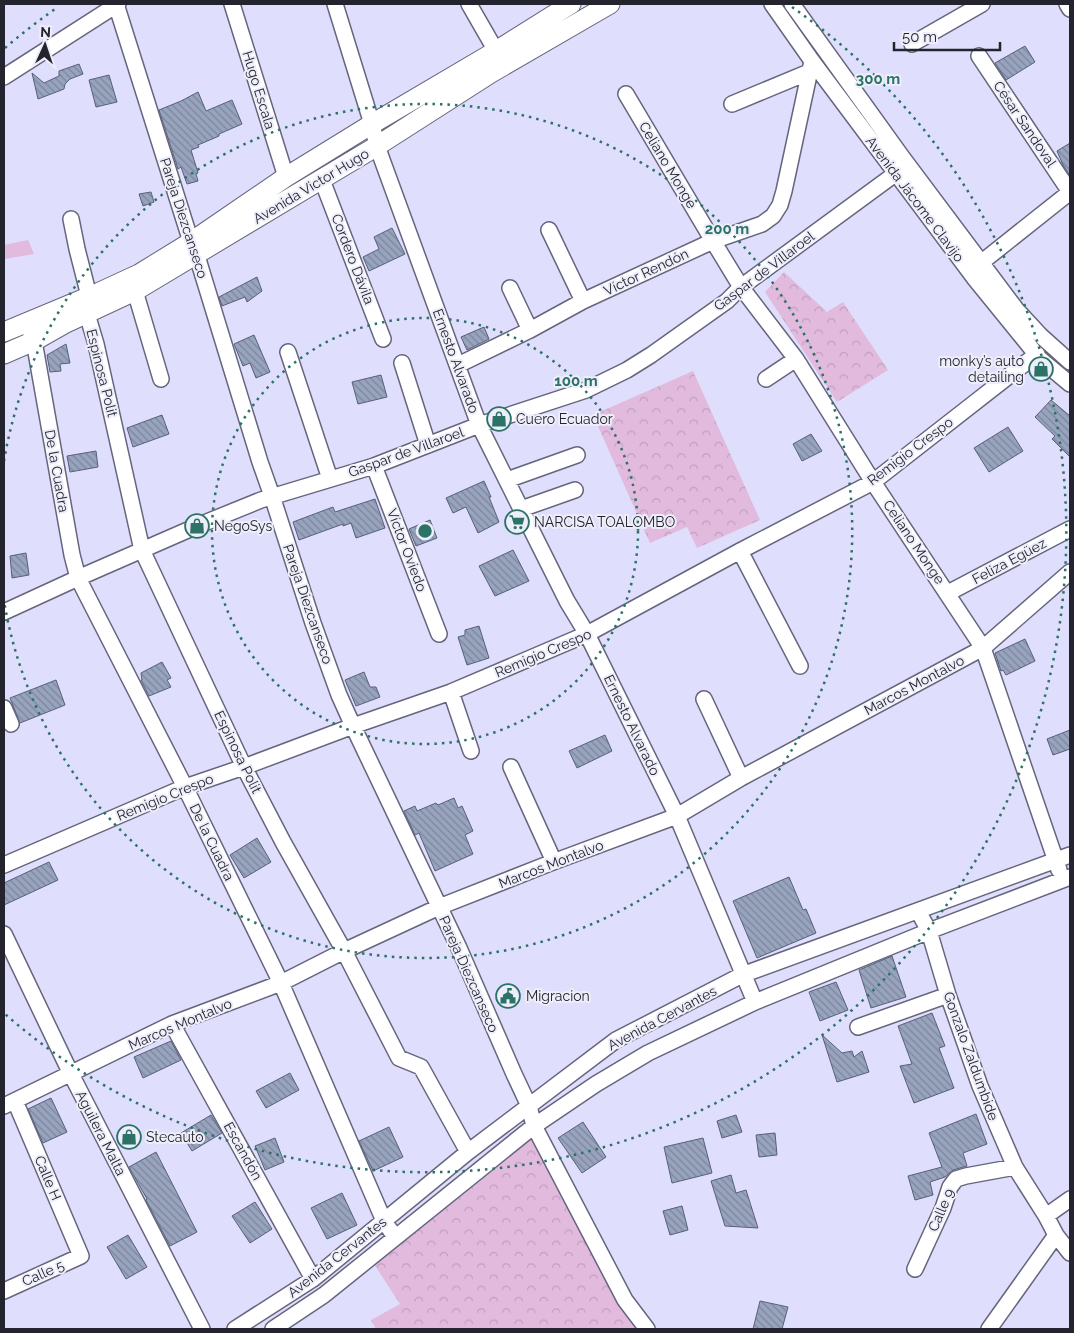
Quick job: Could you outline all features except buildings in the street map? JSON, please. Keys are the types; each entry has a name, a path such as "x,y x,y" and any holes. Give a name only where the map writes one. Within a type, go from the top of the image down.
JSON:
{"main road":[{"name":"Avenida Victor Hugo","path":"4,332 27,323 135,291 194,249 286,177 571,4"},
{"name":"Avenida Victor Hugo","path":"4,354 34,341 64,324 88,305 139,274 194,249 322,180 491,73 610,4"}],"street":[{"path":"4,77 117,4"},
{"name":"Pareja Diezcanseco","path":"117,4 260,462 313,623 340,696 459,948 529,1106 534,1126 625,1300 648,1329"},
{"name":"Hugo Escala","path":"232,4 286,177"},
{"name":"Ernesto Alvarado","path":"335,4 377,146 479,425 567,601 587,634 677,816 754,1002"},
{"path":"469,4 496,51"},
{"name":"Avenida Jácome Clavijo","path":"772,4 796,40 810,66 976,279 1037,354 1070,384"},
{"name":"Avenida Jácome Clavijo","path":"792,4 908,166 1016,309 1041,336 1070,362"},
{"path":"912,44 982,4"},
{"path":"1067,4 1070,9"},
{"name":"César Sandoval","path":"979,56 1070,192"},
{"path":"732,104 810,66"},
{"name":"Víctor Rendón","path":"458,365 530,330 583,301 713,241 762,224 773,216 780,205 784,190 810,66"},
{"name":"Celiano Monge","path":"626,94 741,287 796,359 873,482 983,648 1055,860 1068,881"},
{"name":"Gaspar de Villaroel","path":"4,612 197,526 272,496 374,466 479,425 586,390 627,370 727,301 741,287 908,166"},
{"name":"Cordero Dávila","path":"322,180 383,339"},
{"path":"982,262 1070,192"},
{"name":"Espinosa Polit","path":"71,218 96,344 142,550 244,767 283,842 344,951 399,1058 422,1067 468,1152"},
{"path":"549,230 583,301"},
{"path":"510,288 530,330"},
{"path":"135,291 161,379"},
{"name":"De la Cuadra","path":"27,323 34,341 72,555 78,578 185,787 281,983 384,1221 395,1237"},
{"path":"288,352 330,479"},
{"name":"Remigio Crespo","path":"4,865 185,787 451,692 573,641 873,482 1037,354"},
{"path":"766,379 796,359"},
{"path":"402,363 428,445"},
{"path":"507,480 577,455"},
{"name":"Víctor Oviedo","path":"374,466 439,634"},
{"path":"521,509 575,490"},
{"name":"Feliza Egüez","path":"948,593 1070,529"},
{"path":"740,551 800,666"},
{"name":"Marcos Montalvo","path":"9,1103 172,1024 281,983 344,951 439,907 677,816 741,778 983,648 1069,576"},
{"path":"451,692 471,752"},
{"path":"704,699 741,778"},
{"path":"4,708 11,724"},
{"path":"511,767 552,855 553,862"},
{"name":"Avenida Cervantes","path":"235,1329 313,1279 468,1152 616,1040 742,975 1070,855"},
{"name":"Avenida Cervantes","path":"273,1329 324,1295 534,1126 596,1084 648,1053 754,1002 929,931 1068,881"},
{"name":"Gonzalo Zaldumbide","path":"918,911 929,931 948,995 980,1086 1016,1167 1056,1235 1070,1253"},
{"name":"Aguilera Malta","path":"4,934 71,1074 202,1329"},
{"path":"858,1027 948,995"},
{"name":"Escandón","path":"172,1024 313,1279"},
{"name":"Calle H","path":"9,1103 82,1256"},
{"name":"Calle 9","path":"915,1269 943,1208 950,1187 956,1179 1016,1167"},
{"path":"1046,1216 1070,1199"},
{"path":"989,1329 1056,1235"},
{"name":"Calle 5","path":"4,1291 82,1256"}],"green space":[{"path":"28,240 34,254 4,259 4,245"},
{"path":"784,272 827,312 843,302 888,370 837,402 765,292"},
{"path":"693,371 760,520 697,548 687,527 650,543 593,415"},
{"path":"533,1133 616,1300 638,1329 376,1329 371,1320 400,1304 374,1264"}],"place":[{"name":"monky’s auto detailing","path":"1041,369"},
{"name":"Cuero Ecuador","path":"499,419"},
{"name":"NARCISA TOALOMBO","path":"517,522"},
{"name":"NegoSys","path":"197,526"},
{"name":"Migracion","path":"508,996"},
{"name":"Stecauto","path":"129,1137"}]}
